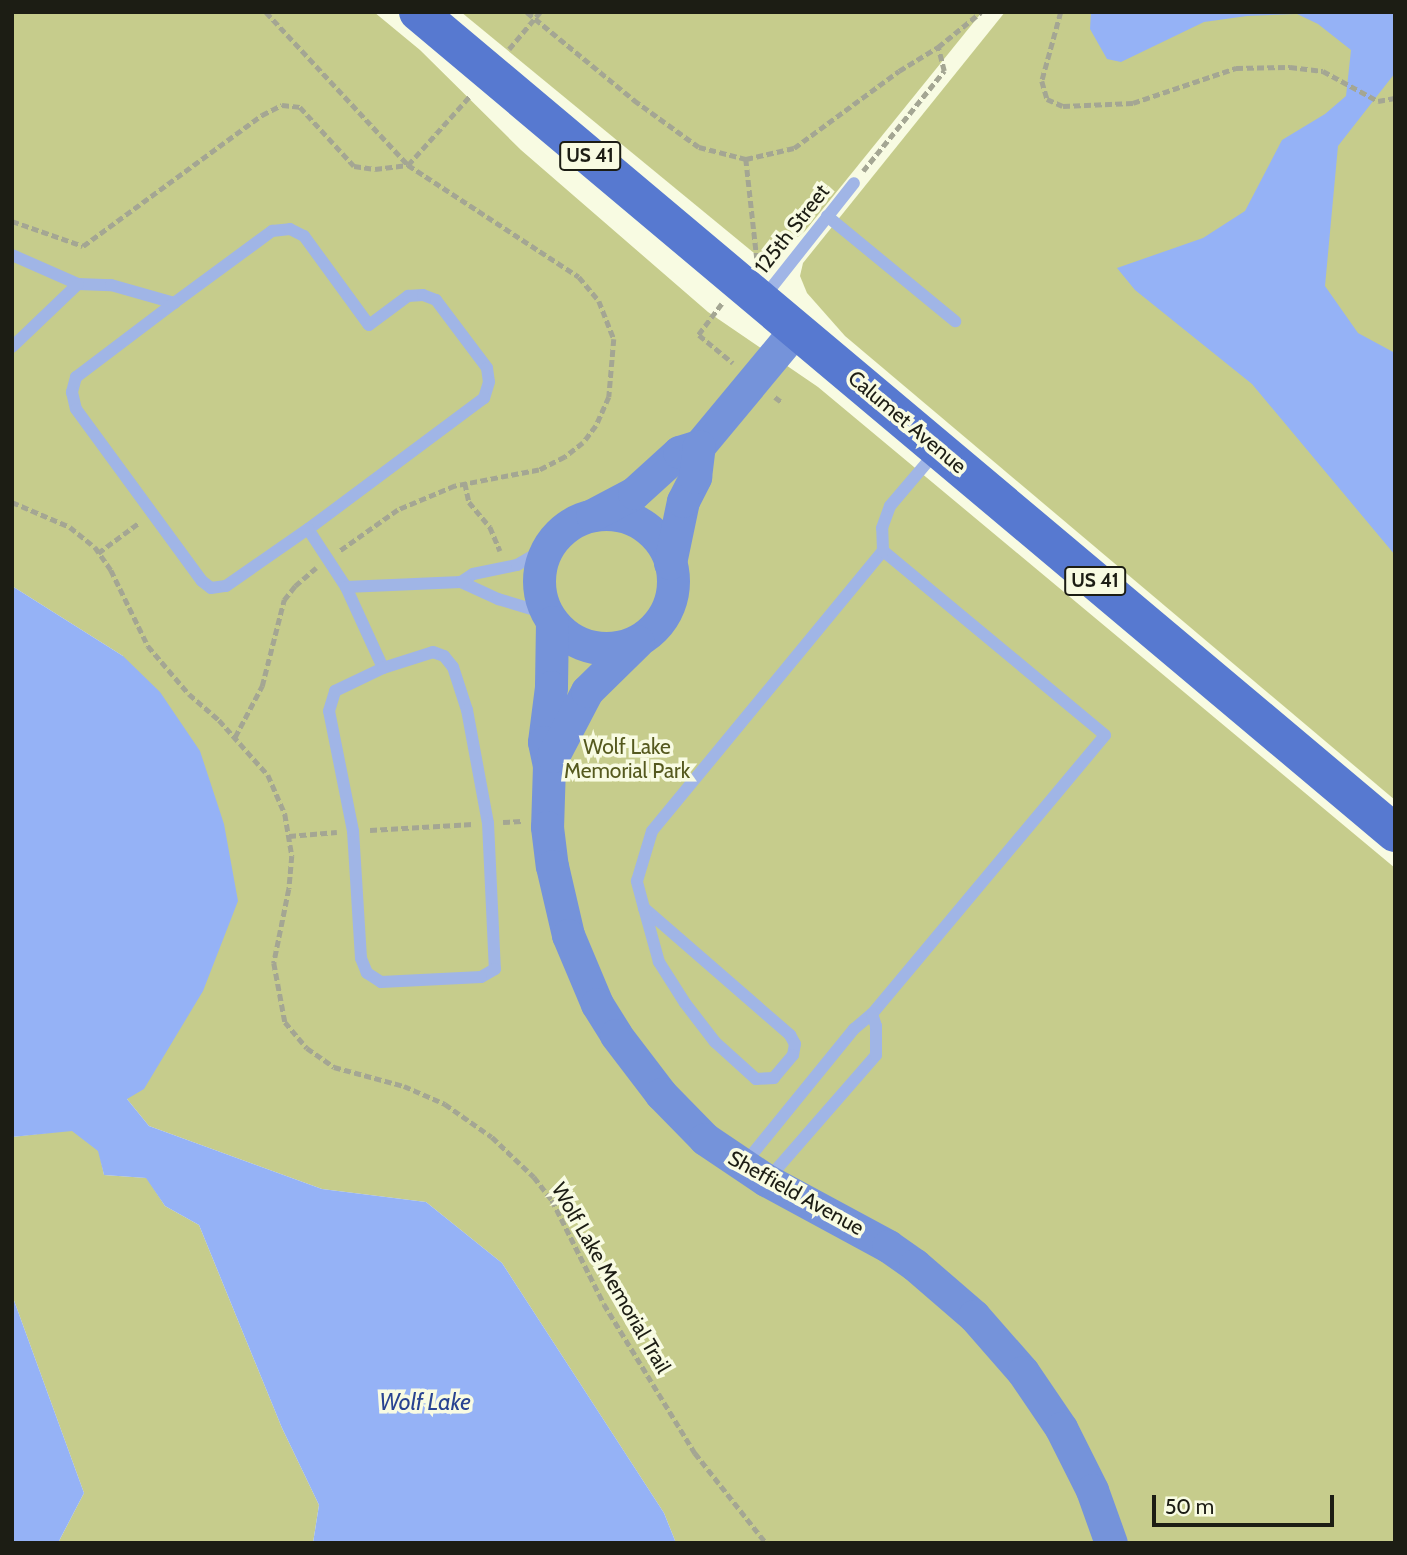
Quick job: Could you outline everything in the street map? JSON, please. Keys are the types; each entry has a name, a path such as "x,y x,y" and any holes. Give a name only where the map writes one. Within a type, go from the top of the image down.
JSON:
{"main road":[{"name":"Calumet Avenue","path":"418,12 1395,833"},
{"path":"670,562 683,501 695,477 699,446 796,329"},
{"path":"592,515 612,514 632,519 649,529 662,544 670,562 673,584 668,606 657,625 640,639 622,646 602,649 583,645 566,636 550,618 538,585 540,565 559,532 575,521 634,493 680,452 699,446"},
{"name":"Sheffield Avenue","path":"550,618 551,687 544,743 548,765 547,820 552,866 568,935 597,1004 637,1065 705,1139 755,1173 888,1246 915,1265 974,1316 1023,1372 1061,1429 1093,1490 1111,1543"},
{"name":"Sheffield Avenue","path":"548,765 587,691 640,639"}],"lane":[{"name":"125th Street","path":"761,300 853,183"},
{"path":"827,216 955,321"},
{"path":"290,229 304,236 369,325 408,296 423,295 436,300 487,368 489,382 484,398 308,529 226,586 211,588 201,581 152,513 76,409 72,392 76,377 272,231 290,229"},
{"path":"12,255 78,284 110,285 174,303"},
{"path":"12,347 78,284"},
{"path":"644,908 790,1035 795,1044 793,1055 774,1078 755,1079 715,1042 693,1013 659,962 644,908 638,881 652,831 883,551 882,528 890,506 938,449"},
{"path":"308,529 346,587 383,668"},
{"path":"461,582 473,574 506,569 548,547"},
{"path":"755,1173 854,1029 872,1014 1105,735 883,551"},
{"path":"346,587 461,582 550,618"},
{"path":"433,652 444,656 453,667 467,710 488,823 495,969 481,977 426,981 381,982 367,973 360,958 353,831 329,711 335,691 383,668 433,652"},
{"path":"755,1173 876,1055 876,1026 872,1014"}],"path":[{"path":"266,12 408,165"},
{"path":"527,12 634,100 699,147 746,159 794,148 899,71 938,47 981,12"},
{"path":"1060,12 1042,81 1047,99 1063,106 1133,103 1236,68 1290,67 1323,71 1378,101 1395,98"},
{"path":"853,183 944,71 938,47"},
{"path":"12,221 83,246 262,115 282,105 300,107 354,166 375,169 408,165 425,149"},
{"path":"746,159 757,257"},
{"path":"465,483 469,502 494,533 506,569"},
{"name":"Wolf Lake Memorial Trail","path":"12,502 70,527 99,552 111,570 148,646 189,694 219,720 268,775 285,814 292,856 289,889 274,963 285,1022 307,1048 334,1067 404,1086 444,1104 492,1137 534,1177 552,1200 604,1304 695,1453 766,1543"},
{"path":"99,552 152,513"},
{"path":"289,836 547,820"}],"green space":[{"name":"Wolf Lake Memorial Park","path":"12,12 374,12 420,50 521,150 708,312 818,387 1395,868 1395,1543 676,1543 664,1513 502,1263 426,1202 322,1189 149,1126 127,1099 123,656 12,586"},
{"path":"461,12 982,12 805,231 776,255 766,258 754,253"},
{"path":"1005,12 1395,12 1395,800 845,336 807,293 800,276 803,263"},
{"path":"72,1130 99,1151 104,1175 147,1178 165,1206 199,1225 282,1428 319,1505 313,1543 58,1543 84,1493 12,1295 12,1137"}],"water":[{"path":"1091,12 1395,12 1395,73 1338,146 1325,286 1358,333 1395,353 1395,555 1252,384 1135,290 1117,268 1203,238 1245,211 1282,140 1325,114 1346,96 1351,50 1318,24 1297,14 1247,16 1204,22 1121,62 1107,59 1090,29"},
{"name":"Wolf Lake","path":"12,586 123,656 160,692 200,751 224,824 238,901 203,991 144,1089 127,1099 149,1126 322,1189 426,1202 502,1263 664,1513 676,1543 313,1543 319,1505 282,1428 199,1225 165,1206 146,1178 104,1175 98,1151 72,1131 12,1137"},
{"path":"12,1295 84,1493 58,1543 12,1543"}]}
